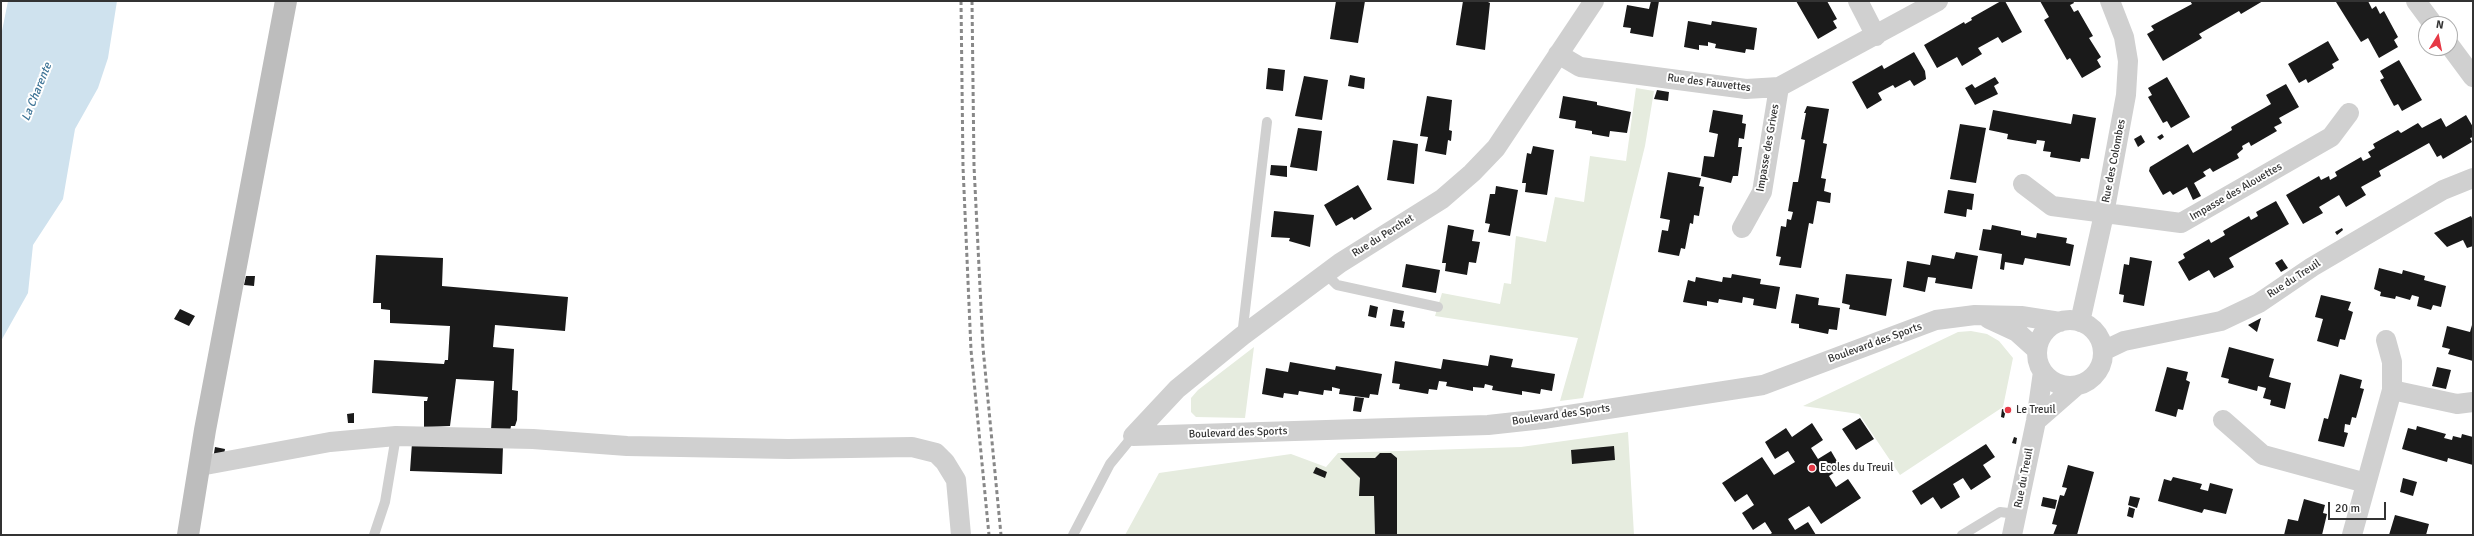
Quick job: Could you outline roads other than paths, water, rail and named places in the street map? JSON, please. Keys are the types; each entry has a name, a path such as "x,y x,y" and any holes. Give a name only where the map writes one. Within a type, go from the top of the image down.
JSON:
{"main road":[{"path":"188,535 205,430 286,1"}],"street":[{"name":"Rue du Perchet","path":"1133,436 1176,389 1242,336 1326,274 1442,199 1472,174 1496,148 1594,1"},
{"path":"1858,1 1876,36"},
{"name":"Rue des Fauvettes","path":"1558,54 1580,67 1746,89 1778,87 1876,36 1938,1"},
{"path":"2416,1 2427,16"},
{"name":"Rue des Colombes","path":"2080,322 2104,214 2126,95 2128,61 2118,4"},
{"path":"2457,56 2473,77"},
{"name":"Impasse des Grives","path":"1742,228 1762,192 1778,87"},
{"name":"Impasse des Alouettes","path":"2023,184 2052,206 2181,223 2331,137 2349,113"},
{"name":"Rue du Treuil","path":"2103,351 2124,341 2221,321 2259,302 2312,267 2443,190 2473,178"},
{"name":"Boulevard des Sports","path":"1133,436 1488,425 1543,420 1763,385 1936,320 1976,315 2021,316 2060,322"},
{"name":"Boulevard des Sports","path":"1976,315 2017,332 2037,350"},
{"path":"2060,322 2080,322 2096,333 2103,351 2098,370 2085,383 2076,386 2061,385 2043,372 2037,360 2037,350 2044,333 2060,322"},
{"path":"2352,535 2392,390 2392,362 2386,340"},
{"name":"Rue du Treuil","path":"2012,535 2036,421 2043,372"},
{"path":"2036,421 2076,386"},
{"path":"2392,390 2457,404 2473,402"},
{"path":"2223,420 2263,455 2366,484"},
{"path":"200,466 330,442 396,436 526,438 635,446 788,449 912,447 936,453 945,462 956,480 961,535"}],"lane":[{"path":"1242,336 1267,122"},
{"path":"1326,274 1337,285 1438,307"},
{"path":"374,535 385,502 396,436"},
{"path":"1073,535 1110,464 1133,436"},
{"path":"1962,535 2000,512 2017,514"}],"water":[{"name":"La Charente","path":"8,1 117,1 108,58 98,88 75,129 63,199 33,245 28,293 1,341 1,36"}],"railway":[{"path":"961,1 963,167 971,350 989,535"},
{"path":"972,1 974,166 983,348 1001,535"}],"place":[{"name":"Le Treuil","path":"2008,410"},
{"name":"Ecoles du Treuil","path":"1812,468"}]}
